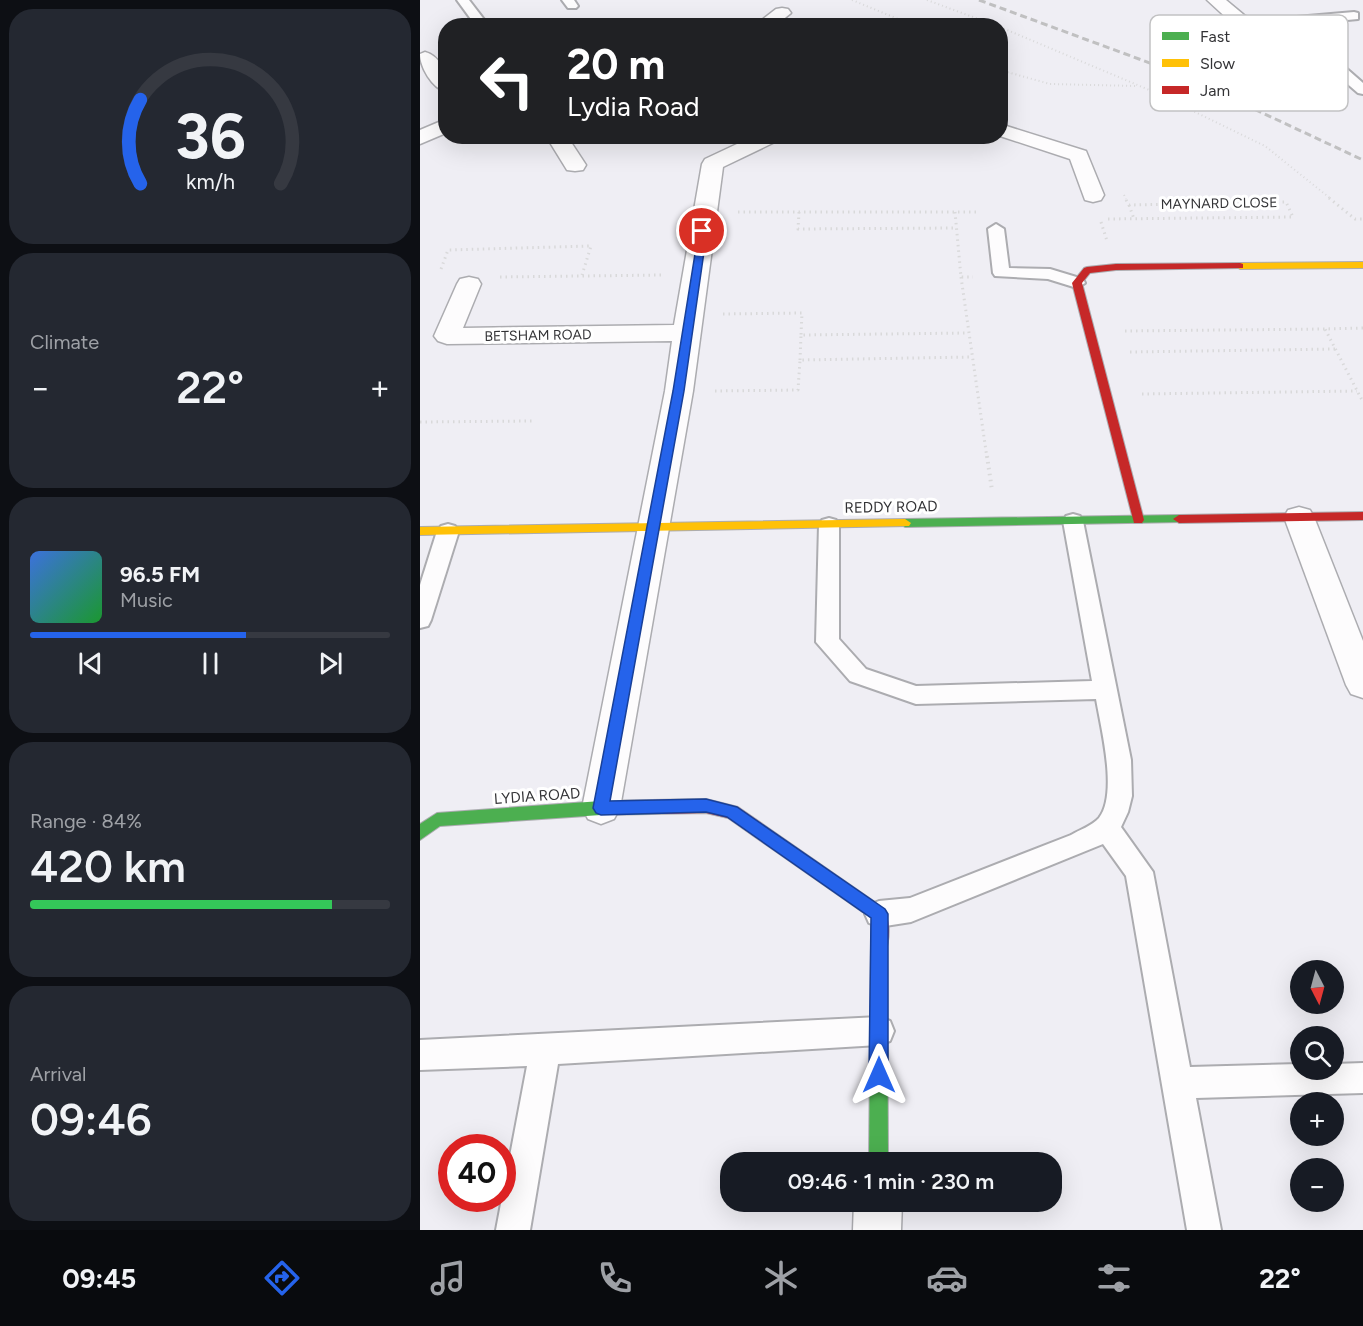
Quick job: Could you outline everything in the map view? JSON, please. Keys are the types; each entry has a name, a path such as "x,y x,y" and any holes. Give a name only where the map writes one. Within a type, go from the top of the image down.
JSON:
{"street":[{"path":"1216,0 1233,15"},
{"path":"775,18 782,13"},
{"path":"438,56 423,59 438,77"},
{"path":"420,138 438,129"},
{"path":"1008,133 1079,155 1093,195"},
{"path":"561,144 575,165"},
{"path":"601,808 679,391 687,324 713,164 755,144"},
{"path":"1138,519 1077,283 1087,270 1116,267 1363,265"},
{"name":"BETSHAM ROAD","path":"469,284 447,336 687,324"},
{"name":"REDDY ROAD","path":"420,531 1363,516"},
{"path":"1299,517 1363,685"},
{"name":"LYDIA ROAD","path":"420,833 437,820 601,808 706,806 732,812 879,914"},
{"path":"878,1152 879,914"},
{"path":"877,1230 878,1212"}],"lane":[{"path":"463,0 477,18"},
{"path":"1348,17 1354,16"},
{"path":"1348,77 1363,90"},
{"path":"996,229 1001,273 1050,274 1077,283"},
{"path":"879,914 911,910 1080,843 1107,828 1117,809 1121,786 1106,690 1073,521"},
{"path":"829,525 827,642 858,675 916,695 1106,690"},
{"path":"420,620 448,531"},
{"path":"1107,828 1139,872 1204,1230"},
{"path":"420,1055 879,1031"},
{"path":"513,1230 545,1050"},
{"path":"1177,1083 1363,1078"}],"path":[{"path":"852,0 896,18"},
{"path":"927,0 977,18"},
{"path":"1008,30 1150,91"},
{"path":"1008,72 1050,84 1140,86"},
{"path":"1195,111 1265,146 1355,219 1363,219"},
{"name":"MAYNARD CLOSE","path":"1093,195 1124,194 1129,205 1286,202 1293,217 1100,219"},
{"path":"1129,205 1134,219"},
{"path":"704,212 989,212 991,223 996,229"},
{"path":"799,212 798,229 957,228 955,212"},
{"path":"437,278 448,250 591,246 582,275"},
{"path":"494,277 696,275"},
{"path":"961,277 997,522"},
{"path":"679,391 798,390 802,313 687,324"},
{"path":"1090,331 1363,328"},
{"path":"1325,329 1363,402"},
{"path":"801,335 968,333"},
{"path":"1094,352 1336,349"},
{"path":"800,360 971,357"},
{"path":"1104,394 1357,391"},
{"path":"420,422 533,421"}],"railway":[{"path":"979,0 1150,63"},
{"path":"1258,111 1363,160"}],"traffic: fast":[{"path":"905,523 1179,519"},
{"path":"420,833 437,820 601,808 652,807"},
{"path":"878,1152 879,946"}],"traffic: slow":[{"path":"1240,266 1363,265"},
{"path":"420,531 905,523"}],"traffic: jam":[{"path":"1138,520 1077,283 1087,270 1116,267 1240,266"},
{"path":"1179,519 1363,516"},
{"path":"652,807 706,806 732,812 879,914 879,946"}],"route":[{"path":"702,231 679,391 601,808 706,806 732,812 879,914 879,1075"}]}
